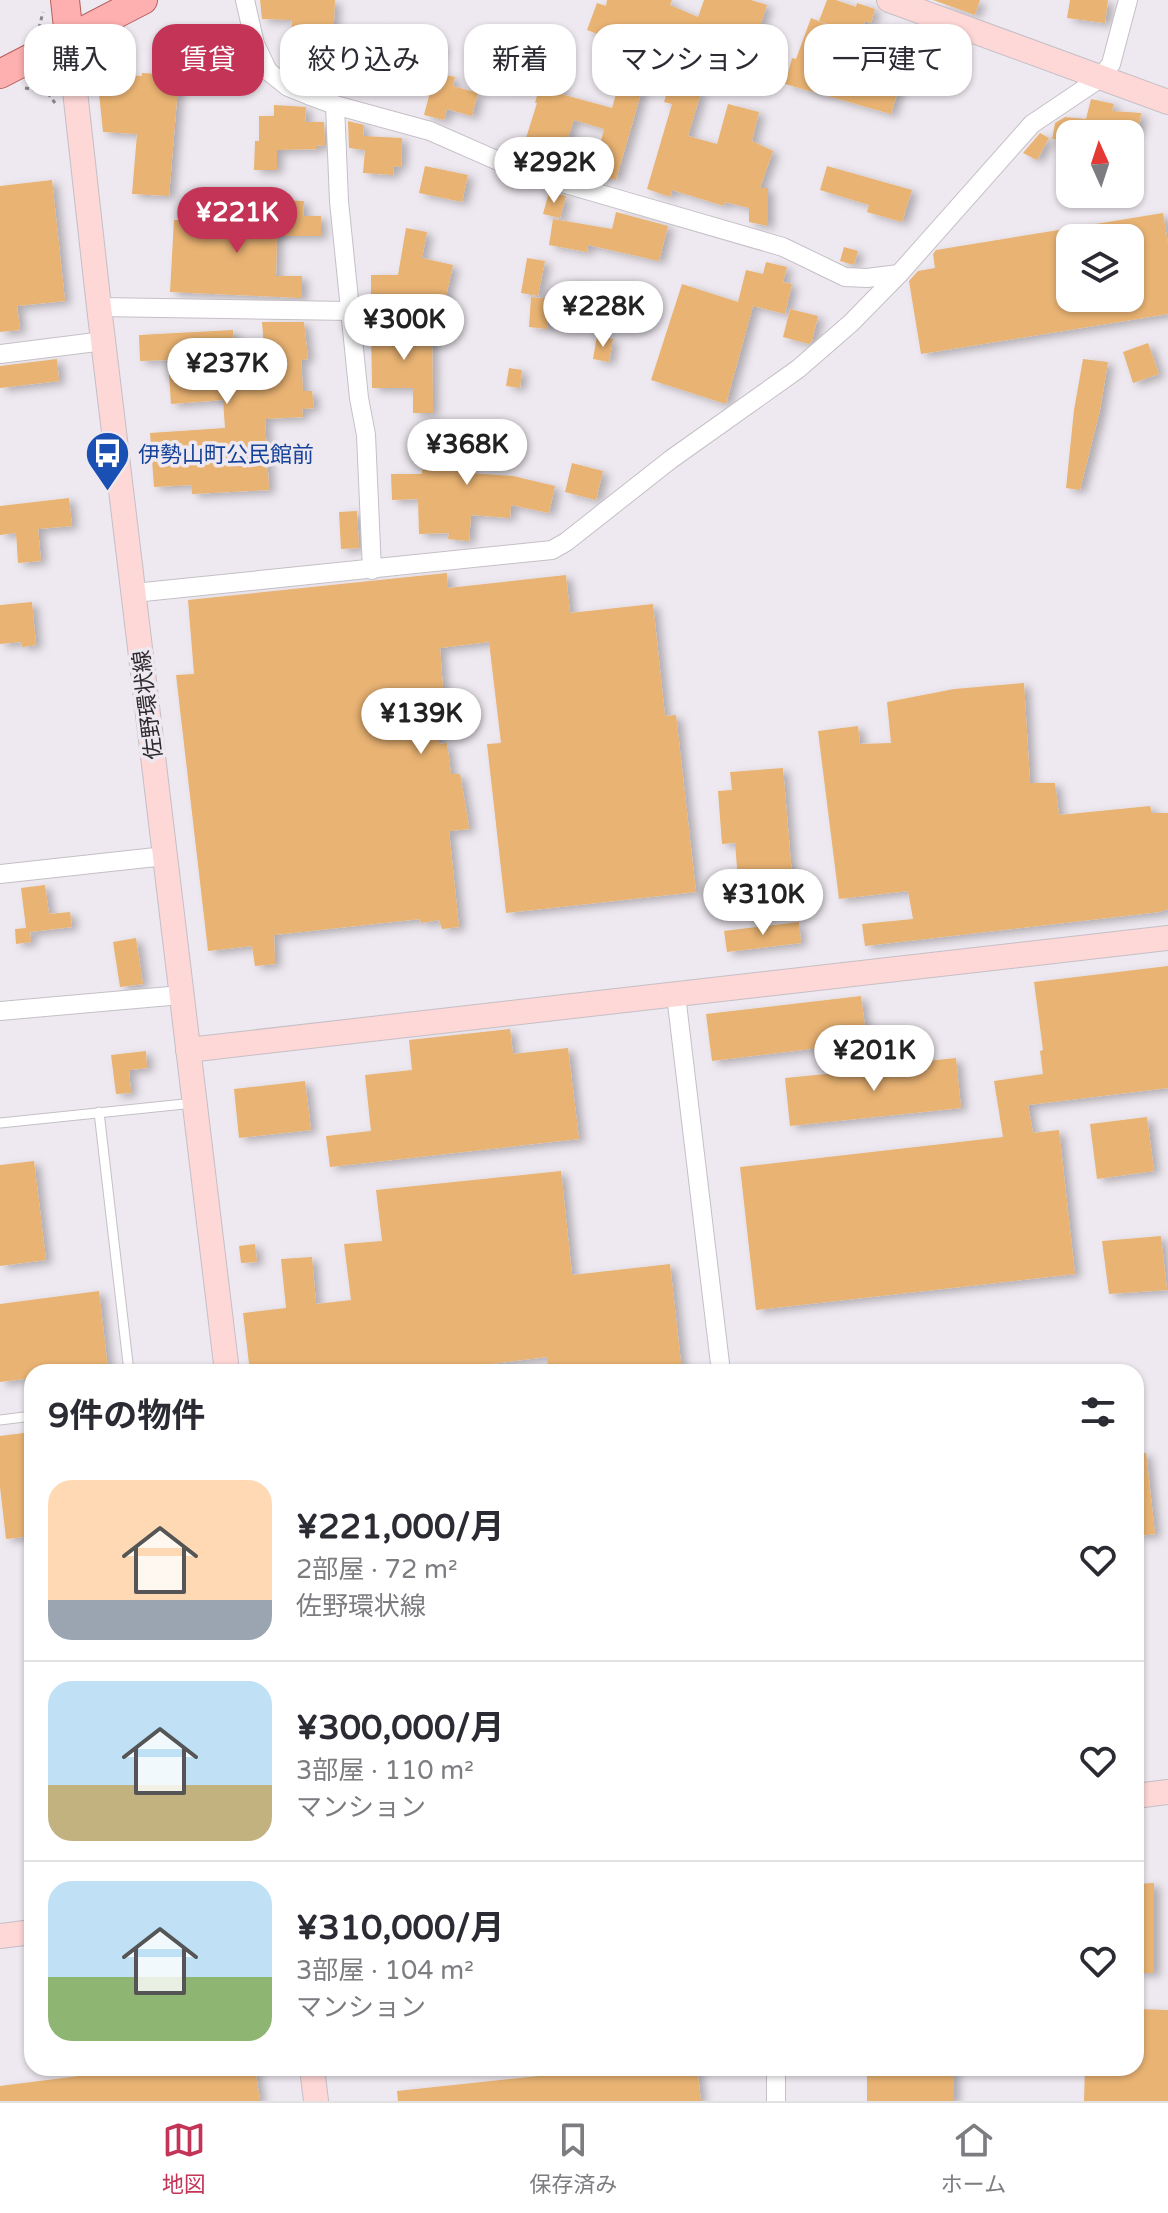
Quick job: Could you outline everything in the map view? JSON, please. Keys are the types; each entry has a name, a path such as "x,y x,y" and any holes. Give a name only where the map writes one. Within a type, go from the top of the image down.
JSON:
{"main road":[{"path":"95,24 143,0"},
{"path":"889,0 923,5 1099,79 1168,102"},
{"path":"55,1 64,24"},
{"path":"0,74 24,61"},
{"name":"佐野環状線","path":"76,96 226,1364"},
{"path":"188,1050 1168,938"},
{"path":"1144,1795 1168,1792"},
{"path":"0,1936 24,1933"},
{"path":"313,2076 316,2101"}],"street":[{"path":"245,0 255,44 268,71 288,87 335,105 430,131 521,171 783,247 845,277 899,274"},
{"path":"134,593 552,550 566,542 670,460 798,369 851,323 899,274 1032,124 1099,79 1111,64 1128,0"},
{"path":"335,105 339,201 359,398 366,435 372,570"},
{"path":"99,307 350,311"},
{"path":"0,354 104,341"},
{"path":"0,874 165,856"},
{"path":"0,1011 181,995"},
{"path":"676,995 720,1364"},
{"path":"776,2076 776,2101"}],"lane":[{"path":"0,1123 194,1103"},
{"path":"99,1112 128,1364"},
{"path":"0,1420 24,1417"}],"path":[{"path":"42,24 55,1"}],"building":[{"path":"260,0 335,0 334,24 292,24 292,20 262,19"},
{"path":"607,0 672,0 670,5 698,17 704,0 751,0 767,5 761,24 592,24 592,32 587,30 597,3 606,6"},
{"path":"827,0 856,7 857,3 875,9 871,23 828,24 819,21"},
{"path":"933,0 980,0 975,15"},
{"path":"1070,0 1108,0 1105,23 1067,18"},
{"path":"811,18 826,24 809,24"},
{"path":"804,37 804,89 788,85 792,58 796,59"},
{"path":"142,73 152,74 152,96 177,96 169,196 132,194 137,134 103,132 99,96 136,96 136,76 142,76"},
{"path":"448,76 455,77 453,86 464,89 464,96 477,96 472,116 447,109 444,120 424,115 429,96 448,96"},
{"path":"537,96 568,96 612,108 615,96 640,96 616,180 593,173 604,129 574,120 557,169 520,157"},
{"path":"666,96 700,96 688,136 717,144 728,104 759,112 752,141 773,151 760,188 768,188 768,226 749,222 749,208 725,202 724,206 672,190 670,197 647,189 672,104 664,102"},
{"path":"827,96 897,96 891,114"},
{"path":"1091,99 1114,104 1112,111 1141,113 1140,120 1060,120 1065,117 1086,119"},
{"path":"274,105 306,107 305,122 324,122 325,146 277,150 277,170 254,170 259,116 274,116"},
{"path":"348,121 364,125 363,136 402,138 401,167 394,166 393,175 363,173 365,150 349,148"},
{"path":"1056,122 1056,139 1052,139"},
{"path":"1040,133 1049,138 1037,160 1023,153"},
{"path":"425,166 468,175 462,202 419,193"},
{"path":"827,166 912,190 902,222 867,212 869,205 820,190"},
{"path":"52,180 65,301 17,306 20,330 0,332 0,186"},
{"path":"549,192 566,196 560,218 543,214"},
{"path":"286,200 304,201 303,216 321,216 321,236 277,236 276,276 302,276 302,298 170,292 174,220 284,223"},
{"path":"616,212 668,226 659,261 588,245 587,252 549,245 553,219 612,229"},
{"path":"1163,213 1168,244 1168,314 921,354 909,281 918,271 935,268 933,254 936,250 1056,230 1056,312 1144,312 1144,224 1096,224"},
{"path":"406,228 427,232 422,258 453,265 445,301 371,300 371,275 398,275"},
{"path":"844,247 858,251 854,265 840,261"},
{"path":"527,258 545,261 538,296 521,293"},
{"path":"766,262 787,267 783,282 792,284 785,314 753,306 726,404 651,380 682,284 738,302 746,270 763,274"},
{"path":"571,282 591,285 587,310 568,308"},
{"path":"531,297 550,299 547,329 529,327"},
{"path":"790,309 818,316 809,344 783,337"},
{"path":"262,322 304,322 308,359 301,360 303,391 312,391 314,408 302,409 303,417 265,419 269,490 192,494 192,485 154,487 150,433 225,428 223,400 171,404 168,360 140,361 139,335 233,330 236,371 266,370"},
{"path":"371,326 432,326 433,413 413,413 413,388 372,388"},
{"path":"597,336 613,339 609,362 593,359"},
{"path":"1148,343 1159,374 1133,383 1123,352"},
{"path":"57,359 59,381 0,388 0,366"},
{"path":"1083,359 1108,362 1100,410 1080,490 1066,488"},
{"path":"509,368 522,370 520,388 506,386"},
{"path":"455,428 516,432 514,449 467,444 467,473 513,476 555,486 549,513 511,505 510,518 471,515 469,541 448,539 449,533 419,534 418,499 392,500 391,474 422,474 422,470 435,470 436,440 455,440"},
{"path":"572,463 603,471 596,500 565,492"},
{"path":"69,498 72,526 38,529 41,561 18,563 16,533 0,535 0,506"},
{"path":"357,511 359,548 341,549 339,512"},
{"path":"447,573 448,588 566,575 570,613 653,604 665,716 676,715 696,892 506,913 487,744 501,743 489,642 440,648 443,689 426,691 429,722 437,721 439,744 447,743 451,774 460,774 468,820 469,829 449,831 459,927 442,929 439,920 421,923 420,919 274,935 275,964 255,966 252,946 208,951 176,675 194,674 188,600"},
{"path":"32,602 36,645 22,647 21,642 0,644 0,605"},
{"path":"1024,683 1030,783 1055,783 1059,815 1150,806 1152,813 1168,813 1168,909 865,946 862,924 913,919 908,891 839,899 818,731 858,726 860,744 891,743 887,702 954,689"},
{"path":"783,768 792,875 738,880 735,843 722,844 718,791 732,790 730,772"},
{"path":"45,885 49,914 70,912 72,927 30,932 31,942 16,944 15,929 26,928 21,888"},
{"path":"799,922 801,943 727,952 724,931"},
{"path":"136,938 143,984 120,987 113,942"},
{"path":"1168,966 1168,1088 1028,1105 1033,1133 1059,1130 1075,1274 756,1310 740,1167 1003,1137 994,1081 1043,1074 1034,982"},
{"path":"861,996 867,1042 712,1061 706,1014"},
{"path":"510,1029 513,1054 568,1048 579,1139 330,1167 326,1136 371,1131 365,1075 412,1070 409,1040"},
{"path":"146,1051 147,1068 129,1070 131,1093 116,1094 111,1055"},
{"path":"956,1058 961,1108 790,1126 785,1078"},
{"path":"305,1081 311,1130 239,1138 234,1089"},
{"path":"1147,1117 1154,1171 1097,1179 1090,1124"},
{"path":"34,1161 46,1260 0,1266 0,1165"},
{"path":"561,1171 572,1275 670,1264 681,1364 547,1364 547,1357 489,1364 249,1364 243,1313 286,1308 281,1259 312,1257 316,1304 351,1300 344,1244 382,1241 376,1190"},
{"path":"1161,1236 1167,1290 1109,1294 1102,1241"},
{"path":"255,1244 257,1262 241,1263 239,1246"},
{"path":"99,1291 107,1364 24,1364 24,1379 0,1382 0,1304"},
{"path":"24,1433 24,1537 6,1539 0,1487 0,1436"},
{"path":"1144,1453 1146,1453 1155,1534 1144,1535"},
{"path":"1154,1883 1154,1973 1144,1973 1144,1884"},
{"path":"1144,2009 1168,2010 1168,2101 1084,2101 1085,2076 1144,2076"},
{"path":"79,2076 256,2076 260,2101 0,2101 0,2086"},
{"path":"539,2076 698,2076 701,2101 398,2101 397,2091"},
{"path":"867,2076 954,2076 954,2101 867,2101"}],"place":[{"name":"伊勢山町公民館前","path":"107,493"}]}
